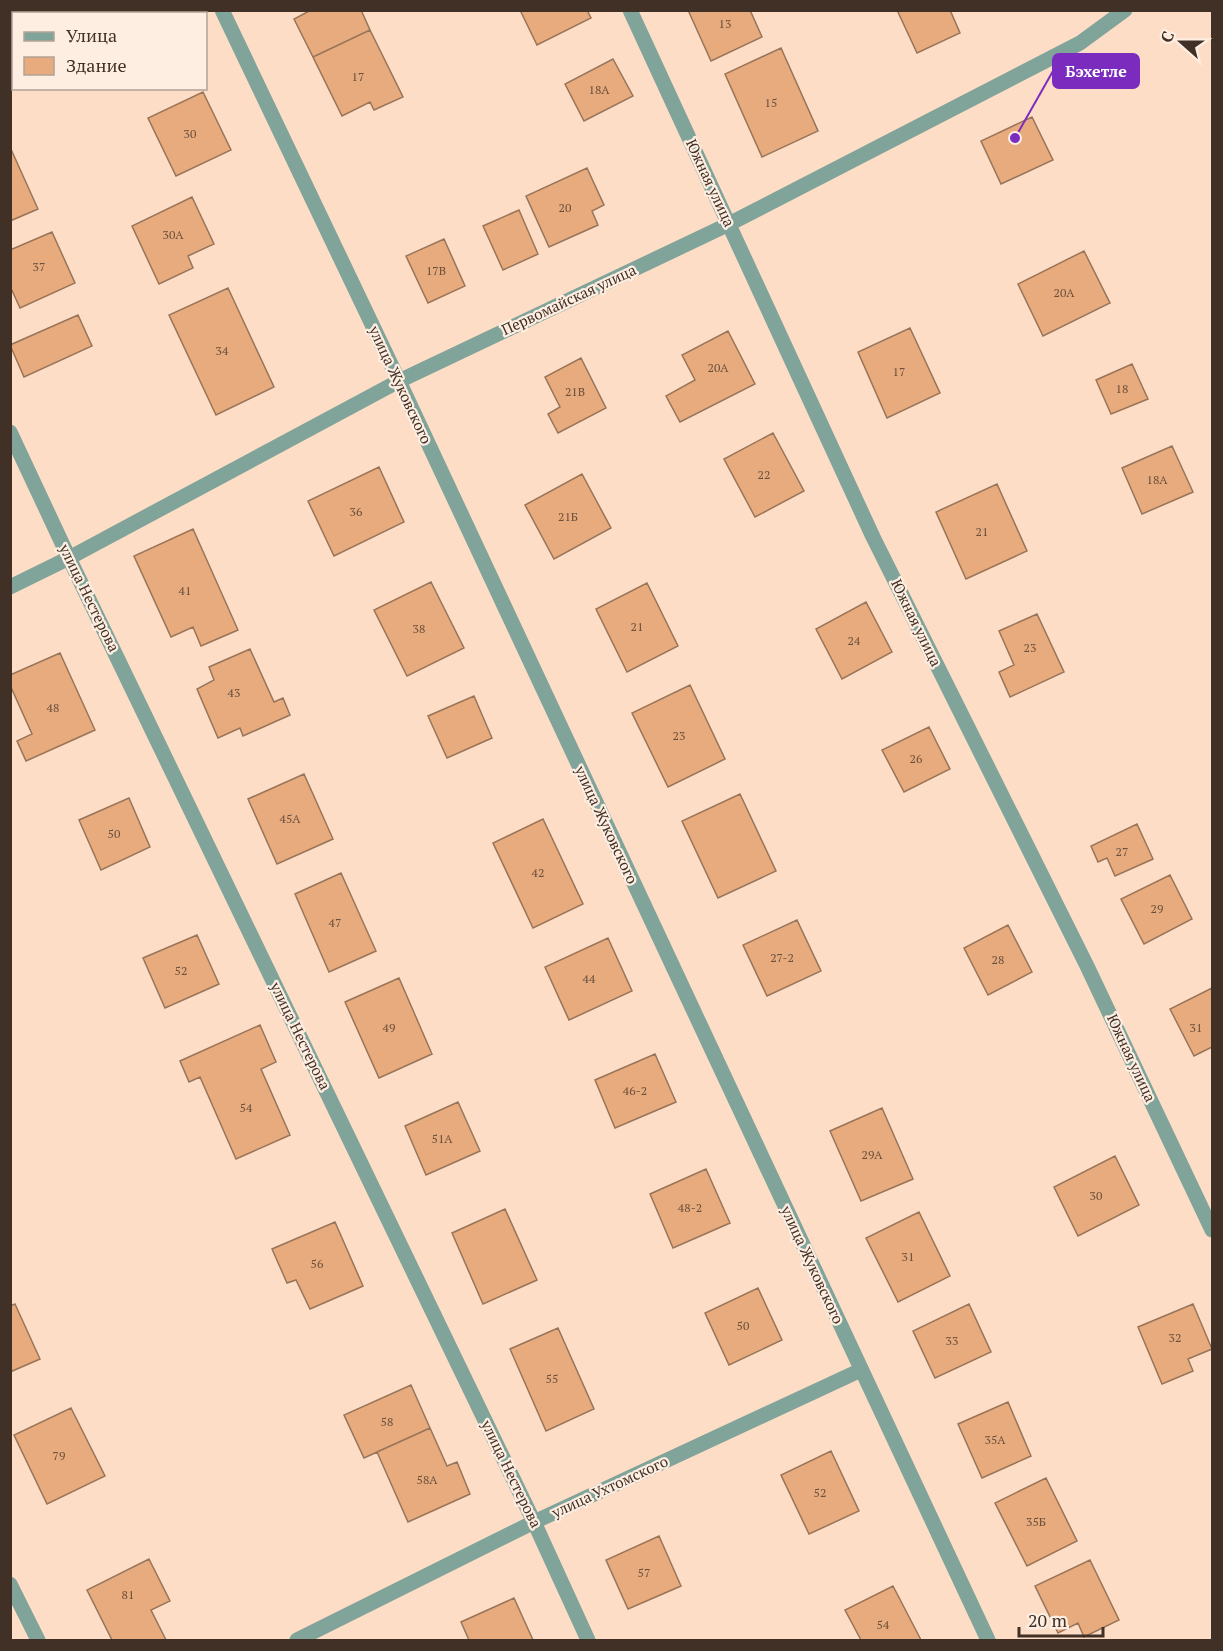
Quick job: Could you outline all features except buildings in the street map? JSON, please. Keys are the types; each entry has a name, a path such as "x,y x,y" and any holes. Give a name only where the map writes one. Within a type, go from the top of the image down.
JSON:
{"street":[{"name":"улица Жуковского","path":"222,10 399,381 988,1641"},
{"name":"Южная улица","path":"630,10 873,537 1087,966 1212,1230"},
{"name":"Первомайская улица","path":"10,587 69,558 399,381 729,224 1080,44 1125,10"},
{"name":"улица Нестерова","path":"10,432 534,1522 588,1641"},
{"name":"улица Ухтомского","path":"297,1641 534,1522 861,1370"},
{"path":"10,1584 38,1641"}],"place":[{"name":"Бэхетле","path":"1015,138"}]}
